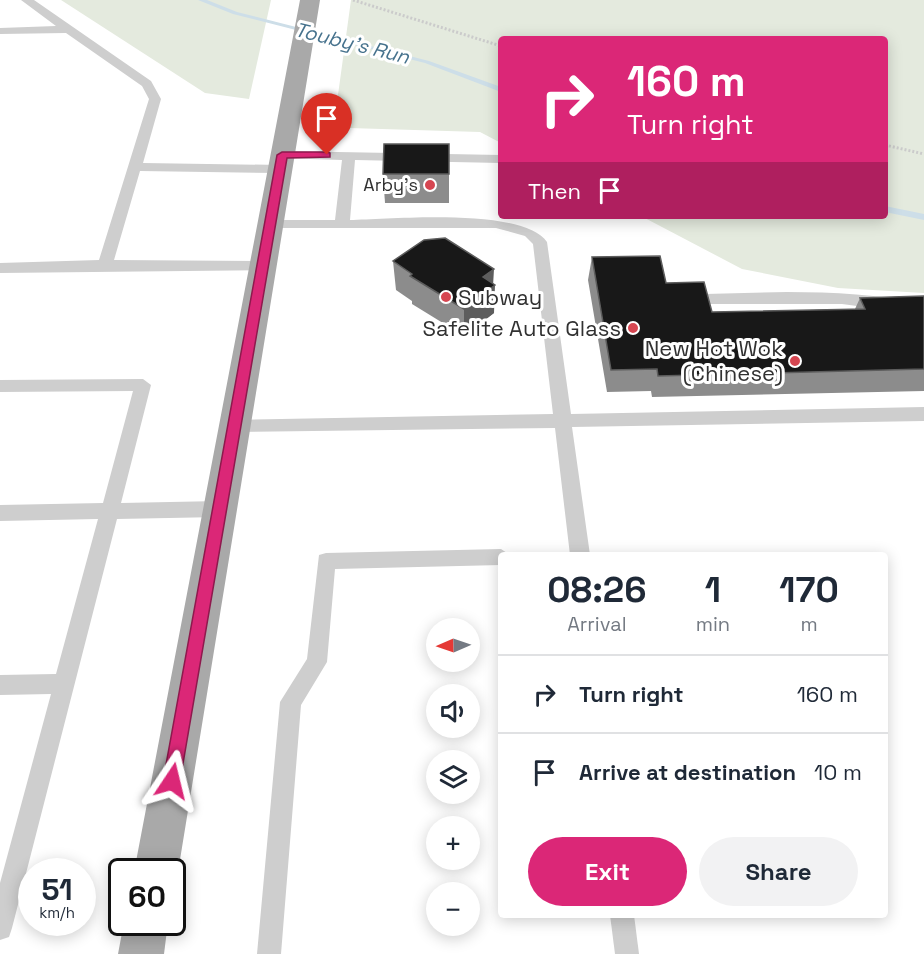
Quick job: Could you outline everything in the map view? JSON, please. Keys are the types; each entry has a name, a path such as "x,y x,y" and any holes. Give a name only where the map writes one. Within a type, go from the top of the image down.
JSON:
{"main road":[{"path":"158,858 310,0"},
{"path":"141,954 144,936"}],"lane":[{"path":"27,0 147,84 155,99 105,265"},
{"path":"0,31 69,29"},
{"path":"134,167 281,162 349,155 498,159"},
{"path":"342,224 349,155"},
{"path":"528,219 530,233"},
{"path":"270,225 496,223 530,233 540,242 580,552"},
{"path":"0,268 105,265 263,266"},
{"path":"705,299 812,297 898,304 924,309"},
{"path":"0,386 143,385 0,928"},
{"path":"234,427 924,414"},
{"path":"0,513 220,509"},
{"path":"269,954 291,702 317,662 326,561 498,557"},
{"path":"0,685 64,684"},
{"path":"622,918 627,954"}],"path":[{"path":"353,0 498,45"},
{"path":"888,146 924,154"}],"shaded area":[{"path":"61,0 271,0 249,99 205,93"},
{"path":"351,0 924,0 924,293 838,288 742,269 647,219 888,219 888,36 498,36 498,141 480,132 349,128 334,124"}],"building":[{"path":"384,144 449,144 449,174 383,174"},
{"path":"445,238 494,269 483,277 495,285 464,309 410,276 412,274 393,261 424,240"},
{"path":"660,256 666,283 704,282 712,312 865,309 860,298 924,296 924,369 658,376 657,369 611,370 592,257"}],"waterway":[{"name":"Touby's Run","path":"201,0 235,13 427,62 498,89"},
{"name":"Touby's Run","path":"888,210 924,217"}],"place":[{"name":"Arby's","path":"430,185"},
{"name":"Subway","path":"446,297"},
{"name":"Safelite Auto Glass","path":"633,328"},
{"name":"New Hot Wok (Chinese)","path":"795,361"}],"route":[{"path":"172,781 282,155 327,155"}]}
